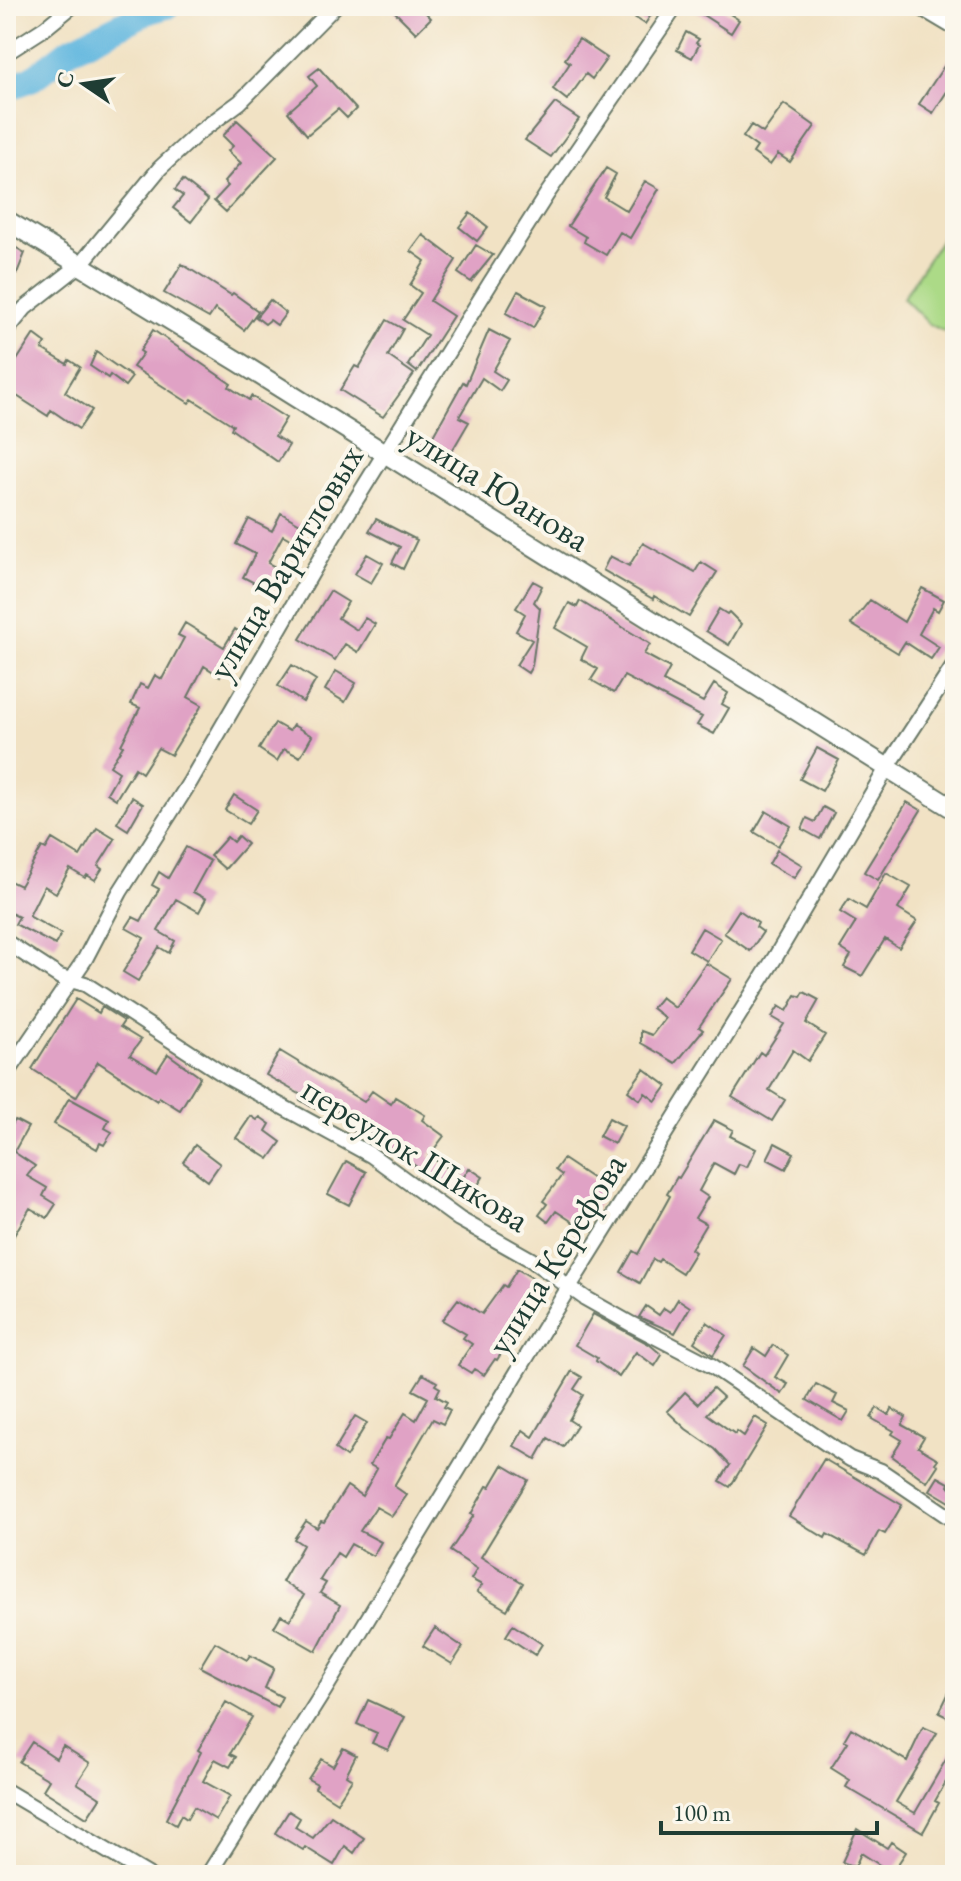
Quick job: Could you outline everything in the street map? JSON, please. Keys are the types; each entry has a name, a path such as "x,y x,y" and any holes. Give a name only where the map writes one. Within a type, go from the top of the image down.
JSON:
{"street":[{"path":"6,53 72,6"},
{"path":"6,331 25,308 81,264 160,168 261,82 335,6"},
{"name":"улица Варитловых","path":"6,1075 93,945 120,892 190,782 385,454 547,194 676,6"},
{"path":"918,6 955,28"},
{"name":"улица Юанова","path":"6,220 955,810"},
{"name":"улица Керефова","path":"208,1875 776,956 887,768 955,664"},
{"name":"переулок Шикова","path":"6,942 53,972 85,984 226,1076 371,1155 459,1219 530,1259 569,1287 631,1324 712,1366 850,1459 881,1471 955,1521"},
{"path":"6,1791 148,1875"}],"green space":[{"path":"955,217 955,337 929,324 903,298"}],"building":[{"path":"389,6 419,6 431,18 416,33"},
{"path":"617,6 657,6 645,24"},
{"path":"689,6 718,6 739,20 731,33"},
{"path":"686,32 699,39 692,58 677,50"},
{"path":"579,39 607,58 592,79 586,74 567,100 553,89 570,63 565,59"},
{"path":"948,60 955,64 955,79 933,113 919,104"},
{"path":"319,68 356,109 347,118 338,109 307,135 288,112 317,86 309,76"},
{"path":"555,103 579,119 551,157 525,140"},
{"path":"784,104 815,126 790,162 778,154 770,165 753,153 757,147 743,137 751,125 763,133"},
{"path":"237,120 277,157 226,212 214,201 228,186 224,182 241,163 228,151 233,146 223,136"},
{"path":"606,168 616,174 604,197 627,211 645,181 659,189 630,238 620,232 606,255 584,242 586,237 568,226"},
{"path":"183,180 208,200 191,222 173,208 183,196 175,190"},
{"path":"470,213 488,227 477,241 459,227"},
{"path":"423,235 456,260 430,301 453,316 417,372 408,365 427,335 403,320 421,293 410,285 425,261 411,251"},
{"path":"6,242 25,253 17,273 6,267"},
{"path":"476,245 493,255 471,282 458,273"},
{"path":"182,264 258,311 244,330 215,309 209,318 164,293"},
{"path":"518,291 546,306 533,328 506,313"},
{"path":"270,300 286,313 277,325 270,320 265,324 256,317"},
{"path":"387,320 403,329 388,356 414,374 383,417 340,390 355,366 359,368"},
{"path":"153,330 231,384 229,387 249,400 251,396 286,418 275,436 289,445 278,462 231,429 233,425 192,399 189,403 133,367"},
{"path":"489,330 510,341 493,371 507,380 500,391 482,378 459,417 469,422 449,456 453,458 448,468 417,452 422,442 428,445 463,382 466,384"},
{"path":"34,334 46,343 42,349 67,364 69,360 80,367 65,392 92,410 79,429 51,410 48,416 6,389 6,377"},
{"path":"96,352 132,377 125,386 90,366"},
{"path":"281,513 307,528 299,544 283,535 268,563 277,568 266,589 243,577 255,554 236,544 249,519 272,531"},
{"path":"376,519 417,540 403,569 392,563 400,547 369,531"},
{"path":"643,543 695,572 701,562 717,572 689,617 603,570 610,556 629,566"},
{"path":"367,554 383,563 371,583 355,574"},
{"path":"533,581 542,586 534,602 540,608 532,666 528,673 516,665 532,640 516,631 525,614 516,608"},
{"path":"922,588 944,600 938,611 933,608 919,634 939,647 931,659 905,642 898,653 851,624 870,600 904,622"},
{"path":"330,591 348,602 338,618 357,630 365,618 375,624 358,652 345,644 335,660 300,639"},
{"path":"580,601 650,644 644,654 670,668 663,681 703,702 714,684 728,693 722,704 729,708 714,734 697,725 702,717 624,676 614,693 591,680 598,669 581,659 587,647 555,628 569,603 577,607"},
{"path":"719,609 727,614 729,612 741,624 729,645 706,631"},
{"path":"185,623 224,647 235,629 244,635 220,676 204,666 188,697 202,705 171,755 158,748 142,773 135,768 116,799 107,793 119,772 110,766 140,708 131,704 140,684 148,688 155,675 162,679 184,638 178,635"},
{"path":"292,665 316,680 303,702 278,686"},
{"path":"336,671 356,683 345,702 325,690"},
{"path":"275,723 289,731 293,725 312,736 300,757 284,749 277,761 259,749"},
{"path":"817,748 839,760 822,791 800,779"},
{"path":"234,795 257,810 248,824 225,810"},
{"path":"132,797 143,804 128,830 117,823"},
{"path":"907,802 921,810 878,880 864,872"},
{"path":"823,807 834,813 820,839 802,829 807,818 815,822"},
{"path":"766,811 791,826 778,846 754,832"},
{"path":"97,828 115,839 98,866 102,869 95,880 70,869 56,893 44,886 29,916 61,934 55,945 15,924 19,917 6,911 6,890 10,881 20,886 42,847 46,849 52,839 80,856"},
{"path":"238,836 247,844 225,869 210,856 227,837 233,842"},
{"path":"186,847 210,861 193,892 206,899 199,912 176,899 158,931 175,941 169,953 159,947 138,981 123,972 144,938 126,928 133,917 141,921 159,889 152,885 159,872 168,878"},
{"path":"777,850 802,865 794,878 769,864"},
{"path":"886,873 911,887 898,909 917,921 899,948 885,939 862,976 844,967 851,955 840,948 856,922 840,912 849,899 866,909"},
{"path":"739,910 758,923 756,927 763,932 750,951 724,933"},
{"path":"702,928 721,939 707,961 689,950"},
{"path":"706,963 732,979 699,1027 703,1030 676,1063 641,1043 641,1031 652,1035 665,1018 652,1008 661,997 675,1008"},
{"path":"804,992 819,1000 806,1023 825,1035 808,1061 793,1050 769,1090 785,1100 772,1121 732,1097 760,1052 764,1055 784,1024 772,1017 779,1006 787,1011 796,995 801,997"},
{"path":"76,999 99,1013 102,1007 124,1021 120,1027 141,1040 130,1055 157,1071 168,1054 200,1077 180,1110 159,1097 157,1101 98,1062 76,1097 32,1069"},
{"path":"280,1051 364,1102 372,1091 391,1104 395,1097 425,1115 422,1120 444,1136 429,1156 463,1178 469,1168 483,1177 467,1202 361,1128 357,1134 347,1127 352,1120 320,1101 315,1109 300,1100 303,1096 266,1075"},
{"path":"644,1069 667,1086 656,1101 645,1093 640,1100 628,1091"},
{"path":"69,1098 109,1120 105,1128 112,1132 104,1145 100,1143 97,1149 54,1124"},
{"path":"251,1116 257,1120 260,1117 270,1124 266,1131 281,1142 269,1159 236,1138"},
{"path":"609,1118 624,1126 614,1144 599,1136"},
{"path":"15,1120 28,1127 14,1152 35,1166 27,1176 47,1188 43,1196 56,1204 47,1218 30,1208 6,1249 6,1135"},
{"path":"714,1120 733,1130 730,1136 756,1149 747,1167 739,1164 734,1174 714,1163 699,1191 708,1197 695,1218 706,1224 691,1249 695,1252 682,1273 660,1259 658,1262 653,1259 640,1283 621,1272 633,1251 638,1254 670,1196 667,1194"},
{"path":"775,1143 794,1153 786,1169 767,1159"},
{"path":"195,1145 220,1164 208,1181 183,1162"},
{"path":"563,1159 608,1189 582,1228 556,1211 548,1222 539,1215 547,1204 543,1201 562,1175 555,1170"},
{"path":"346,1161 366,1172 349,1205 328,1194"},
{"path":"517,1269 544,1285 497,1360 484,1375 474,1369 471,1373 458,1365 472,1344 463,1338 466,1334 442,1320 458,1299 482,1314"},
{"path":"678,1299 690,1307 675,1333 639,1317 646,1306 659,1315 664,1308 670,1312"},
{"path":"593,1314 649,1344 662,1355 655,1366 636,1352 619,1377 596,1361 597,1358 575,1345"},
{"path":"707,1322 726,1335 713,1355 694,1342"},
{"path":"773,1345 788,1355 775,1377 788,1384 782,1394 743,1366 754,1348 766,1356"},
{"path":"572,1371 582,1377 574,1389 583,1395 569,1420 577,1425 563,1447 548,1438 536,1459 514,1446 523,1430 533,1437"},
{"path":"423,1374 437,1382 435,1385 440,1388 436,1396 447,1402 444,1407 450,1410 443,1424 433,1419 394,1486 407,1495 392,1516 376,1507 360,1531 381,1542 373,1556 351,1544 343,1557 337,1553 320,1580 326,1583 320,1593 340,1605 316,1651 274,1627 281,1615 290,1620 304,1595 282,1582 303,1545 294,1539 306,1521 317,1528 321,1521 324,1522 347,1486 362,1496 377,1469 370,1465 386,1438 389,1439 405,1413 416,1420 428,1398 413,1390"},
{"path":"816,1384 837,1395 833,1403 849,1411 843,1421 807,1400"},
{"path":"713,1388 723,1397 707,1414 735,1434 737,1431 744,1436 755,1417 768,1425 730,1487 720,1481 730,1465 667,1411 685,1392 698,1404"},
{"path":"877,1408 889,1415 892,1409 906,1417 902,1425 924,1437 918,1447 938,1459 935,1463 938,1465 927,1482 892,1456 902,1440 892,1434 894,1431 871,1418"},
{"path":"355,1416 367,1423 346,1457 335,1449"},
{"path":"824,1459 902,1505 885,1534 879,1531 866,1555 827,1534 825,1538 789,1516"},
{"path":"503,1465 528,1480 481,1557 523,1583 507,1610 477,1592 482,1585 471,1579 477,1569 450,1551 474,1515 471,1514 487,1486 490,1487"},
{"path":"938,1477 955,1491 955,1505 930,1490"},
{"path":"513,1625 542,1644 535,1655 506,1636"},
{"path":"435,1628 463,1647 452,1664 423,1646"},
{"path":"215,1642 247,1660 250,1655 274,1668 265,1688 282,1697 277,1707 200,1667"},
{"path":"955,1680 955,1721 939,1713"},
{"path":"368,1700 405,1717 388,1750 372,1743 377,1733 357,1724"},
{"path":"226,1702 252,1717 230,1754 236,1757 230,1767 215,1759 203,1781 230,1796 216,1820 194,1807 187,1819 181,1815 176,1825 166,1819 201,1752 198,1750"},
{"path":"923,1727 937,1733 896,1802 915,1813 955,1744 955,1766 935,1801 939,1803 923,1832 846,1787 850,1780 831,1768 848,1742 844,1740 851,1728 907,1761"},
{"path":"32,1742 56,1758 63,1746 90,1763 77,1783 100,1798 87,1818 43,1790 49,1780 19,1762"},
{"path":"343,1748 356,1755 346,1775 352,1779 337,1802 315,1788 317,1784 308,1779 321,1759 333,1766"},
{"path":"289,1811 300,1818 295,1827 313,1838 331,1816 364,1838 354,1853 345,1846 334,1865 275,1833"},
{"path":"857,1829 887,1848 891,1842 906,1852 892,1873 861,1853 855,1867 842,1862"}],"waterway":[{"path":"6,89 33,78 68,51 149,11 167,6"}]}
